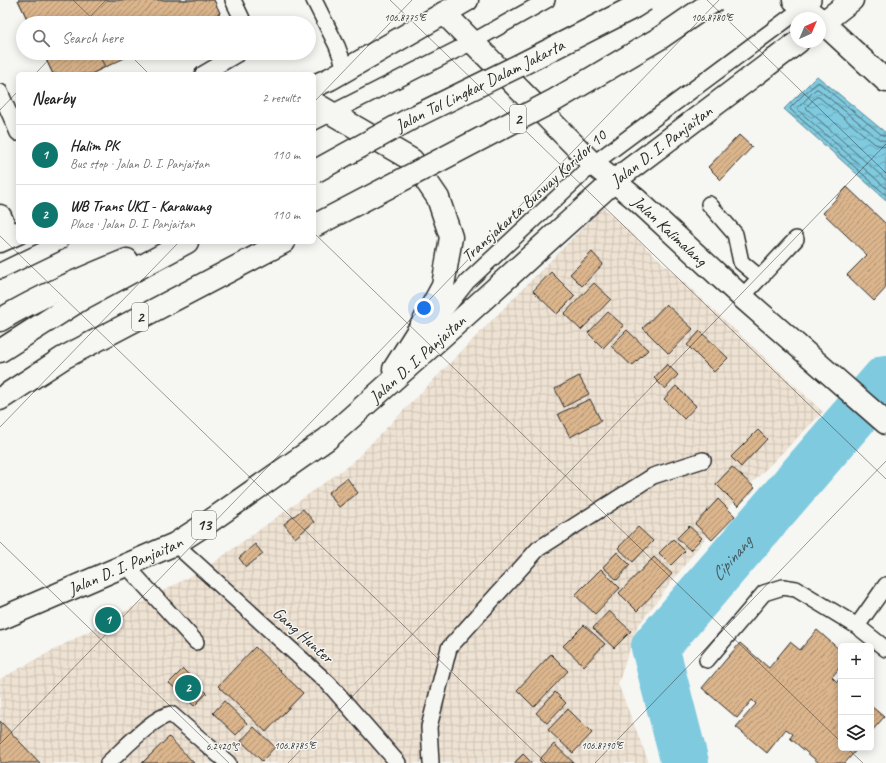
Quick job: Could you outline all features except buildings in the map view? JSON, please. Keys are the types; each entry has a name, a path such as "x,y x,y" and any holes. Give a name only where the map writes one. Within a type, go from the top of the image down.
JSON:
{"main road":[{"path":"316,85 346,70 467,0"},
{"name":"Jalan Tol Lingkar Dalam Jakarta","path":"316,171 414,117 522,64 645,0"},
{"name":"2","path":"316,225 554,100 660,38 715,0"},
{"path":"816,12 852,0"},
{"name":"Jalan Kalimalang","path":"444,13 593,164 637,200 742,298 886,423"},
{"path":"826,25 886,81"},
{"name":"Jalan D. I. Panjaitan","path":"0,619 175,544 327,439 614,181 790,48"},
{"path":"320,113 412,160 438,198 451,237 443,286 423,323 382,389"},
{"path":"0,216 9,237"},
{"path":"0,320 22,307 67,285 166,244"},
{"path":"0,351 83,298 183,244"},
{"name":"2","path":"0,399 63,358 280,244"}],"lane":[{"path":"233,0 241,16"},
{"path":"314,0 337,46 346,70"},
{"path":"320,113 472,42 547,0"},
{"name":"Transjakarta Busway Koridor 10","path":"382,389 467,282 593,164 790,29"},
{"path":"206,72 227,60"},
{"path":"0,92 16,129"},
{"path":"709,204 735,234 741,262 760,278"},
{"path":"742,298 796,239"},
{"path":"0,271 56,244"},
{"path":"431,763 429,727 449,648 538,549 652,476 703,460"},
{"name":"Gang Hunter","path":"175,544 329,684 398,763"},
{"path":"126,565 196,642"},
{"path":"856,626 886,585"},
{"path":"707,660 764,593 783,587 796,588 856,626 886,649"},
{"path":"108,763 150,725 166,715 171,714 228,763"}],"shaded area":[{"path":"603,207 823,412 733,502 637,627 618,684 649,763 0,763 0,679 209,566 352,463"}],"water":[{"path":"817,76 886,133 886,200 784,109"}],"waterway":[{"name":"Cipinang","path":"685,763 655,647 886,379"}],"place":[{"name":"Halim PK","path":"108,620"},
{"name":"WB Trans UKI - Karawang","path":"188,688"}]}
